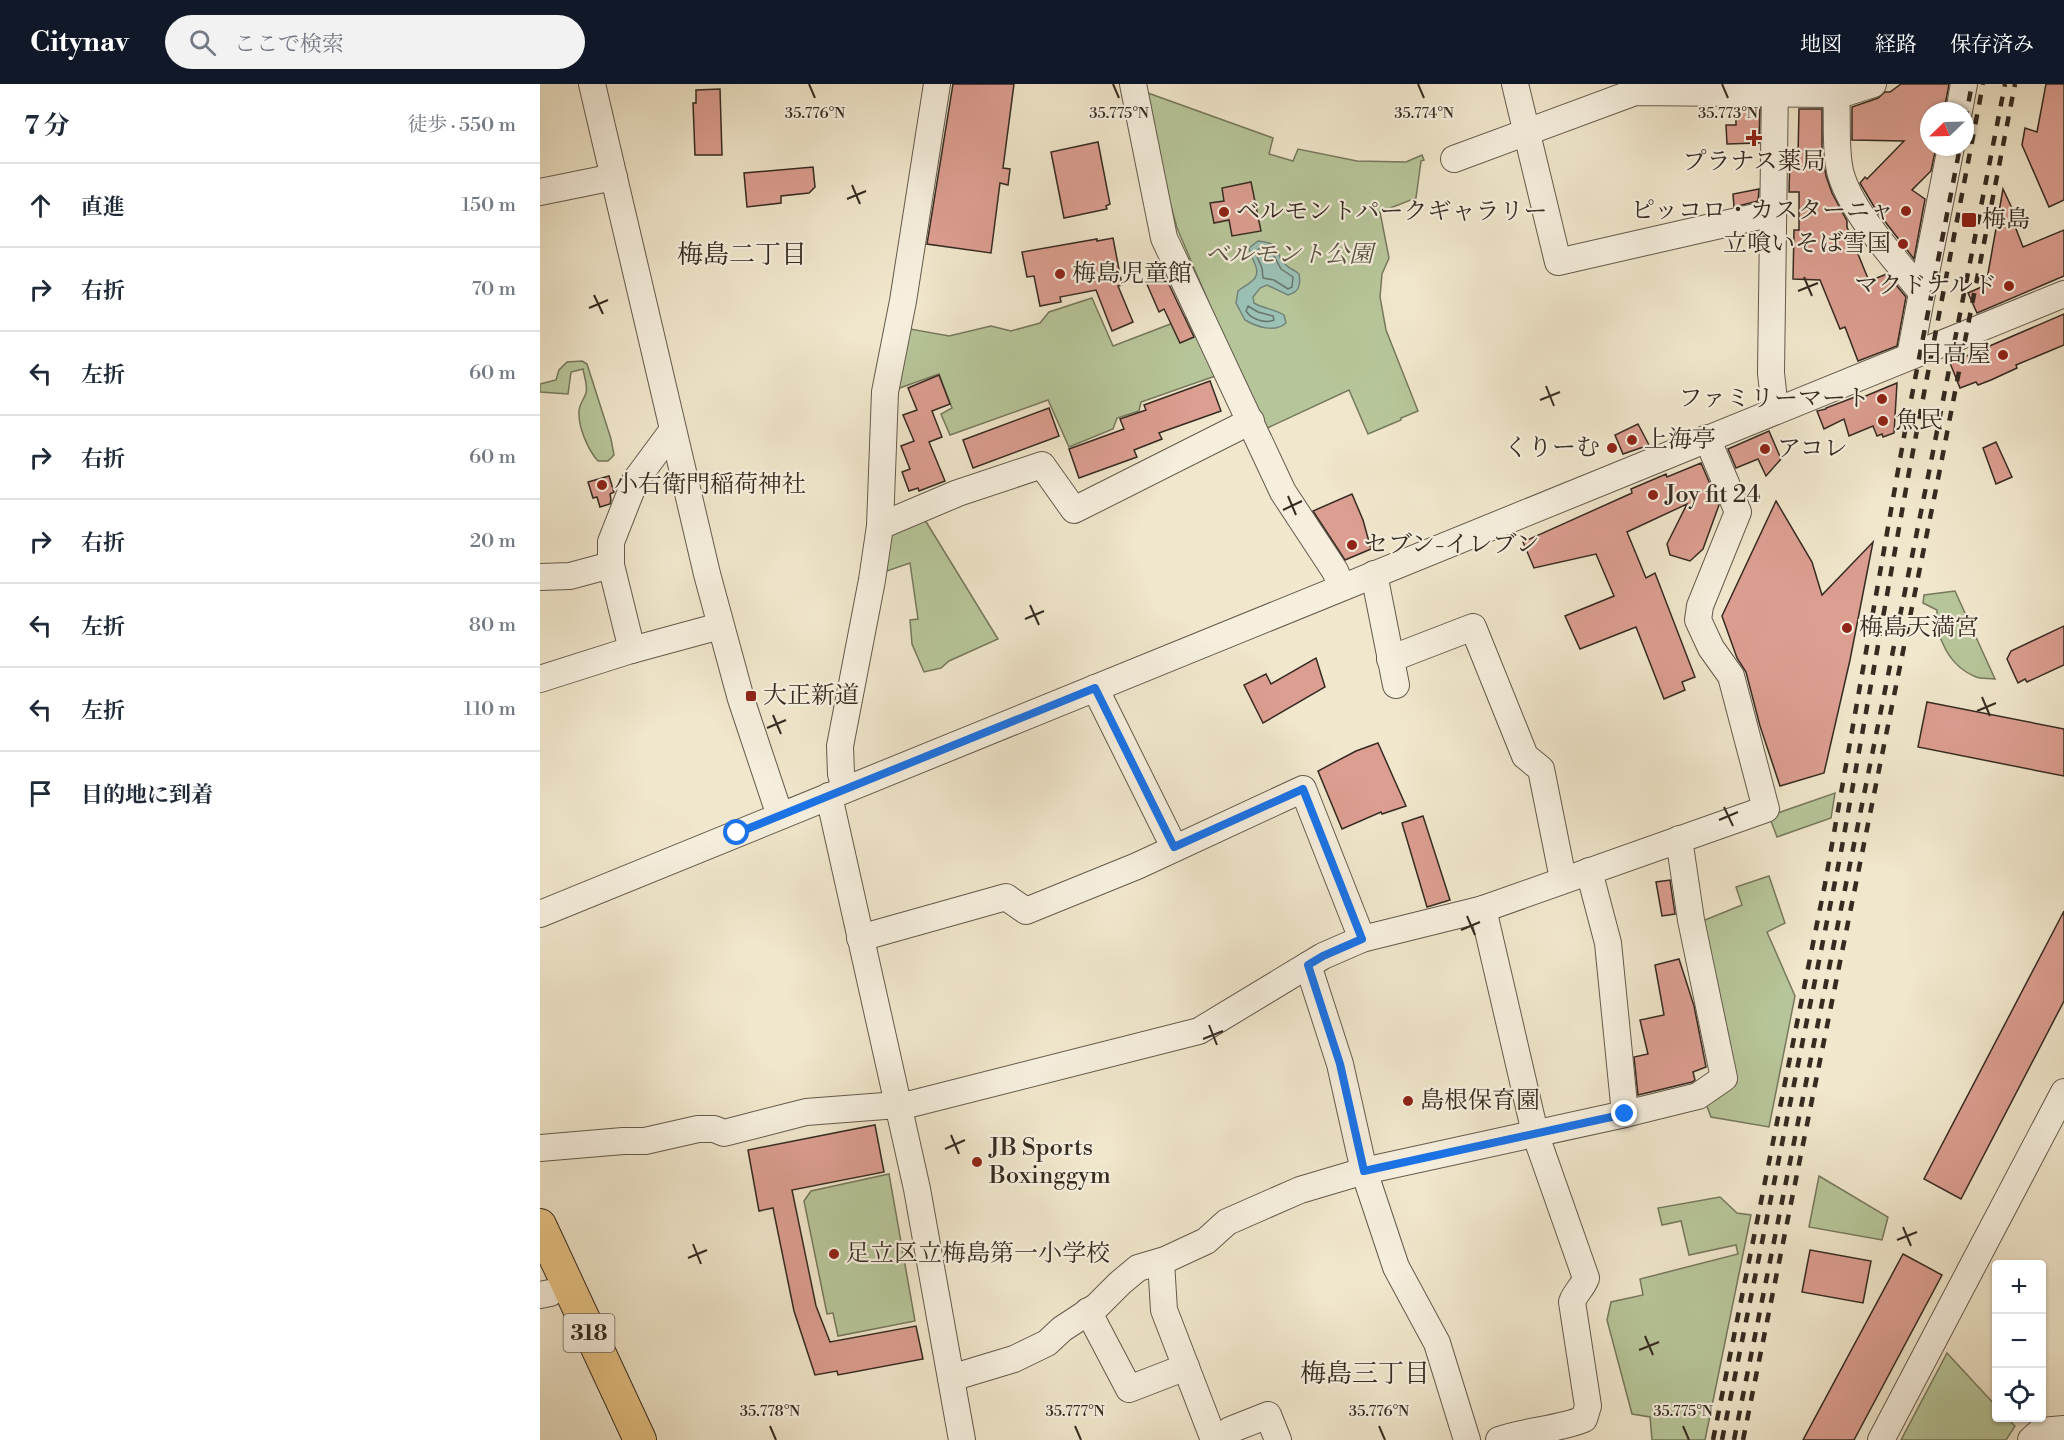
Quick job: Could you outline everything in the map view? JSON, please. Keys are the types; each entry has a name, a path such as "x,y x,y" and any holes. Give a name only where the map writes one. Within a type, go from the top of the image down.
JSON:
{"main road":[{"name":"318","path":"540,1224 640,1440"},
{"name":"318","path":"543,1287 617,1440"}],"street":[{"path":"592,84 672,431 720,626 741,699 780,816"},
{"path":"937,84 904,294 885,392 880,526 840,746 841,774 837,792 860,938 929,1251 962,1440"},
{"path":"1133,84 1164,238 1283,492 1335,571 1342,587"},
{"path":"1515,84 1558,262 1773,213"},
{"path":"1454,159 1635,88 1835,89 1845,93 1873,84"},
{"path":"1961,102 1964,84"},
{"path":"1775,88 1771,373 1775,410"},
{"path":"1835,89 1838,161 1847,190 1858,212 1922,293"},
{"path":"1910,356 1949,156"},
{"path":"540,192 614,177"},
{"path":"540,914 2064,294"},
{"path":"880,526 958,493 1042,465 1074,510 1251,421"},
{"path":"632,650 611,565 611,542 635,481 672,431"},
{"path":"540,1148 645,1141 698,1129 714,1129 724,1133 806,1112 910,1104 1199,1031 1323,956 1362,939 1483,909 1766,809 1731,676 1711,648 1698,620 1700,606 1738,512 1707,438"},
{"path":"540,577 570,576 611,565"},
{"path":"1374,574 1396,685"},
{"path":"540,679 632,650 720,626"},
{"path":"1390,659 1473,627 1525,756 1541,769 1563,879"},
{"path":"1095,688 1174,847"},
{"path":"860,938 1006,897 1026,911 1137,866 1303,789 1362,939"},
{"path":"951,1378 1014,1359 1047,1343 1062,1329 1097,1306 1138,1268 1161,1262 1206,1241 1227,1222 1300,1190 1364,1171 1698,1096 1724,1078 1691,920 1679,839"},
{"path":"1589,871 1608,943 1625,1114"},
{"path":"1483,909 1535,1133 1586,1278 1584,1285 1575,1293 1572,1302 1588,1406 1584,1419 1567,1426 1517,1434 1499,1440"},
{"path":"1308,965 1340,1064 1364,1171 1396,1267 1437,1343 1467,1440"},
{"path":"1881,1440 2064,1092"},
{"path":"1161,1262 1164,1310 1214,1440"},
{"path":"1088,1311 1129,1389 1186,1367"},
{"path":"1219,1440 1230,1430 1268,1415 1278,1440"},
{"path":"2031,1440 2041,1431 2064,1428"}],"green space":[{"name":"ベルモント公園","path":"1148,93 1273,138 1269,154 1293,161 1298,149 1357,161 1406,162 1422,155 1424,160 1421,161 1416,198 1380,212 1389,258 1382,274 1380,297 1386,330 1418,411 1368,434 1349,390 1263,430 1177,228"},
{"name":"ベルモント公園","path":"1092,298 1113,346 1194,315 1221,374 1141,402 1139,411 1117,418 1113,429 1069,447 1048,400 950,435 941,414 952,408 939,374 894,390 905,328 949,336 991,326 1011,331 1040,323 1049,312"},
{"path":"582,361 587,364 611,439 614,455 608,461 598,461 587,445 582,431 579,409 586,390 583,369 571,372 568,394 540,392 540,384 556,380 559,370 567,362"},
{"path":"925,520 998,639 949,661 941,668 924,672 912,644 910,620 918,619 910,563 884,572 890,535"},
{"path":"1955,591 1995,679 1976,677 1958,666 1941,640 1937,610 1923,603 1924,595"},
{"path":"1835,793 1831,818 1777,837 1771,821 1772,815"},
{"path":"1769,876 1785,923 1767,932 1795,996 1769,1127 1711,1117 1705,1101 1733,1081 1700,922 1742,905 1736,887"},
{"path":"889,1174 915,1321 838,1336 833,1313 827,1314 804,1201 811,1191"},
{"path":"1819,1176 1888,1217 1882,1240 1809,1227"},
{"path":"1720,1197 1737,1213 1751,1215 1705,1440 1652,1440 1650,1417 1632,1414 1607,1320 1611,1302 1643,1295 1640,1279 1738,1254 1736,1245 1689,1255 1681,1221 1662,1225 1658,1208"},
{"path":"1947,1353 1992,1402 1992,1422 2011,1422 2015,1426 2006,1440 1901,1440"}],"water":[{"path":"1258,241 1273,244 1282,261 1299,274 1298,288 1292,294 1288,295 1267,285 1260,288 1253,297 1254,303 1284,315 1286,323 1277,328 1260,327 1245,320 1236,303 1238,291 1253,280 1257,274 1249,248"}],"building":[{"path":"953,84 1014,84 1003,168 1010,169 1008,185 1000,183 991,253 927,244"},
{"path":"1901,84 1949,84 1946,102 1920,102 1920,156 1934,156 1931,171 1912,190 1925,199 1914,259 1876,210 1860,183 1865,177 1867,179 1904,141 1852,140 1852,107 1878,98 1885,92 1890,92"},
{"path":"2046,84 2064,84 2064,200 2049,207 2022,145 2025,128 2037,132"},
{"path":"720,89 722,155 695,155 693,103 696,103 696,90"},
{"path":"1736,108 1760,108 1759,143 1727,144 1726,125 1736,125"},
{"path":"1799,109 1822,109 1822,151 1826,176 1847,221 1847,227 1869,281 1887,274 1906,297 1897,346 1858,361 1845,327 1840,329 1820,280 1793,279 1794,230 1799,230 1799,192 1789,192 1790,156 1798,156"},
{"path":"1098,142 1110,204 1106,206 1107,209 1064,218 1051,152"},
{"path":"813,167 815,187 809,193 781,196 781,203 747,207 744,173"},
{"path":"1251,182 1261,231 1232,236 1229,220 1214,223 1210,203 1224,201 1222,188"},
{"path":"1759,189 1758,201 1734,207 1733,194"},
{"path":"2003,189 2017,219 2013,221 2023,247 2064,230 2064,276 1977,313 1968,293 1986,285"},
{"path":"1113,238 1122,285 1118,286 1133,322 1112,331 1096,290 1060,297 1061,302 1040,306 1034,276 1027,277 1022,252"},
{"path":"1164,274 1194,337 1180,343 1164,309 1159,312 1146,282"},
{"path":"2064,314 2064,345 2016,365 2017,368 1991,380 1978,385 1976,382 1960,388 1950,363"},
{"path":"939,375 950,404 932,411 942,437 929,442 945,481 919,491 918,488 909,491 902,472 910,469 901,446 914,441 903,415 917,410 908,388"},
{"path":"1210,381 1221,411 1159,433 1162,439 1134,450 1137,457 1079,478 1069,449 1124,429 1120,419 1146,410 1144,405"},
{"path":"1897,383 1894,433 1883,437 1882,434 1877,436 1873,426 1849,436 1844,419 1824,429 1817,411 1855,397 1856,400"},
{"path":"1049,408 1059,436 973,468 963,440"},
{"name":"上海亭","path":"1638,424 1649,445 1623,454 1615,435"},
{"name":"アコレ","path":"1769,431 1781,459 1766,476 1758,459 1736,468 1728,449"},
{"path":"1996,442 2012,477 1996,484 1983,448"},
{"path":"1701,463 1719,505 1703,549 1690,561 1670,555 1667,544 1687,504 1627,532 1646,578 1655,573 1695,677 1682,682 1685,690 1664,699 1636,627 1580,649 1565,616 1614,596 1596,554 1534,568 1523,542 1632,493 1631,489 1666,474 1667,477"},
{"path":"609,476 614,492 610,494 610,504 600,507 597,497 593,498 588,482"},
{"path":"1352,494 1363,520 1371,549 1345,560 1313,511"},
{"path":"1776,501 1812,562 1822,595 1873,542 1850,660 1824,773 1780,786 1760,726 1746,672 1737,658 1722,616"},
{"path":"2064,626 2064,665 2027,682 2025,679 2018,683 2007,659 2011,651"},
{"path":"1316,658 1325,687 1263,723 1244,685 1266,674 1271,684"},
{"path":"1927,702 2064,729 2064,776 1918,747"},
{"path":"1378,743 1406,806 1382,814 1381,812 1342,829 1318,771 1356,751"},
{"path":"1423,816 1450,900 1427,907 1402,823"},
{"path":"1670,880 1675,914 1662,916 1656,882"},
{"path":"2064,911 2064,1001 1961,1199 1924,1179"},
{"path":"1679,959 1694,1006 1706,1067 1693,1072 1695,1080 1692,1082 1638,1095 1634,1057 1648,1054 1640,1020 1664,1015 1655,965"},
{"path":"875,1125 884,1172 792,1190 816,1306 830,1342 916,1326 923,1359 838,1375 837,1371 815,1375 794,1311 773,1208 759,1211 748,1150"},
{"path":"1810,1250 1871,1261 1863,1303 1802,1292"},
{"path":"1903,1254 1942,1275 1854,1440 1803,1440"}],"railway":[{"path":"1969,102 1972,84"},
{"path":"1722,1440 1841,852 1909,472 1983,84"},
{"path":"1734,1440 2005,84"},
{"path":"1743,1440 1939,474 2015,84"},
{"path":"1713,1440 1825,884 1905,431 1958,156"}],"place":[{"name":"プラナス薬局","path":"1754,138"},
{"name":"ピッコロ・カスターニャ","path":"1906,211"},
{"name":"ベルモントパークギャラリー","path":"1224,212"},
{"name":"梅島","path":"1969,220"},
{"name":"立喰いそば雪国","path":"1903,244"},
{"name":"梅島児童館","path":"1060,274"},
{"name":"マクドナルド","path":"2009,286"},
{"name":"日高屋","path":"2003,355"},
{"name":"ファミリーマート","path":"1882,399"},
{"name":"魚民","path":"1883,421"},
{"name":"上海亭","path":"1632,440"},
{"name":"くりーむ","path":"1612,448"},
{"name":"アコレ","path":"1765,449"},
{"name":"小右衛門稲荷神社","path":"602,485"},
{"name":"Joy fit 24","path":"1653,495"},
{"name":"セブン-イレブン","path":"1352,545"},
{"name":"梅島天満宮","path":"1847,628"},
{"name":"大正新道","path":"751,696"},
{"name":"島根保育園","path":"1408,1101"},
{"name":"JB Sports Boxinggym","path":"977,1162"},
{"name":"足立区立梅島第一小学校","path":"834,1254"}],"district":[{"name":"梅島二丁目","path":"742,255"},
{"name":"梅島三丁目","path":"1365,1374"}],"route":[{"path":"737,833 1095,688 1174,847 1303,789 1362,939 1308,965 1340,1064 1364,1171 1625,1114"}]}
